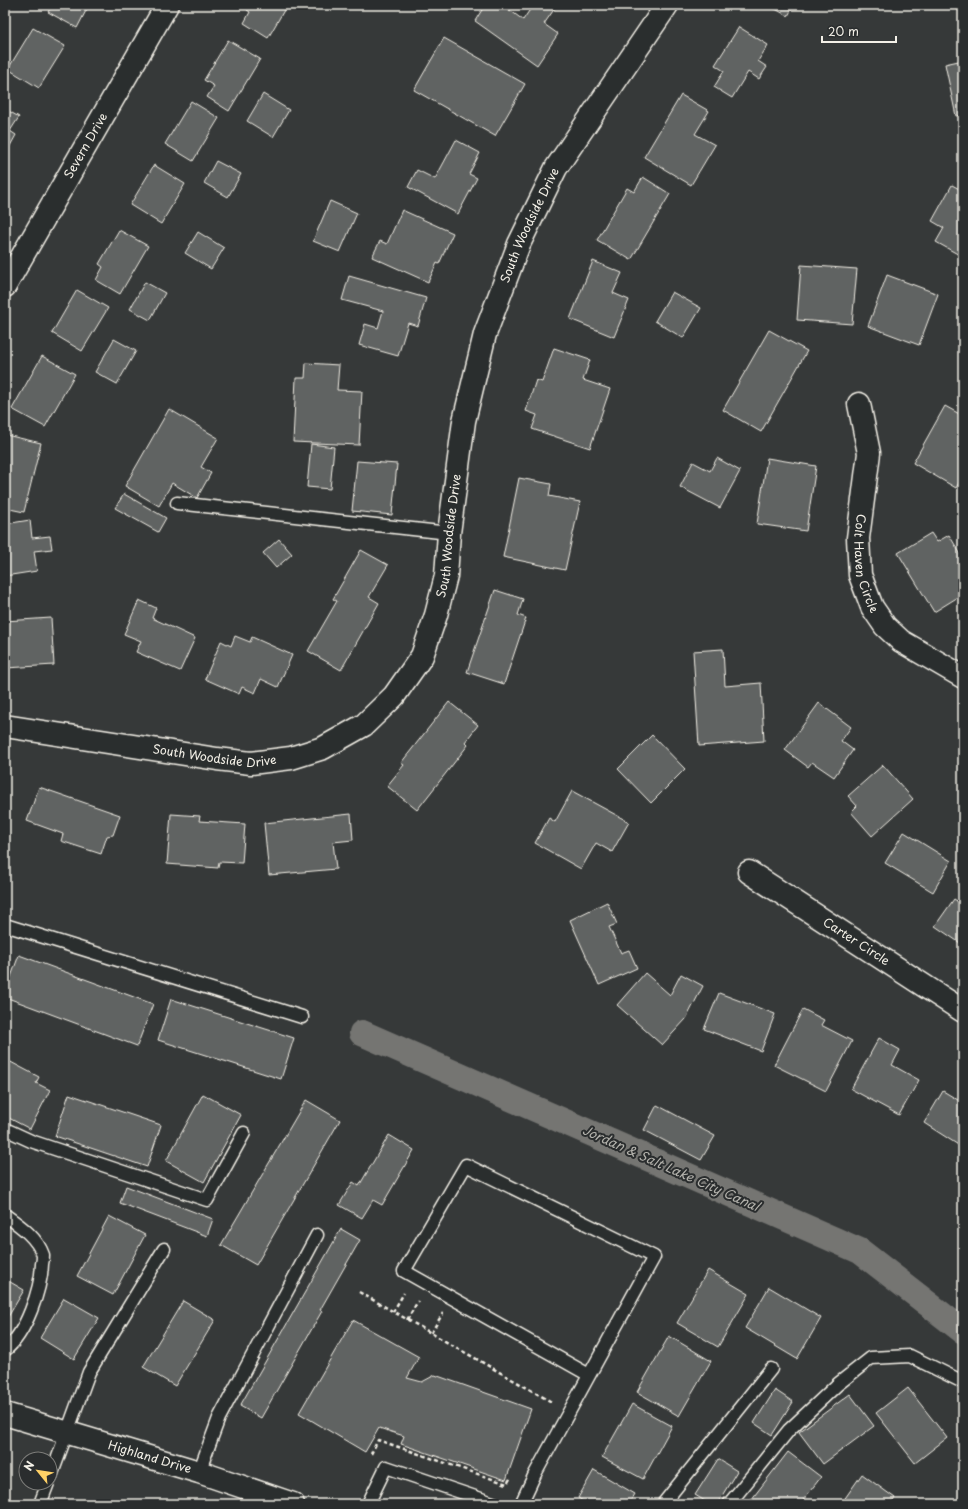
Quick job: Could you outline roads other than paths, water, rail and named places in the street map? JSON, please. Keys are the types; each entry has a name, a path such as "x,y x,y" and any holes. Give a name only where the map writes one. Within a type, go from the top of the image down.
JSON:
{"street":[{"name":"Severn Drive","path":"5,286 167,5"},
{"name":"South Woodside Drive","path":"5,726 209,758 251,763 291,758 323,748 364,725 394,696 422,656 436,616 446,576 449,533 464,421 485,334 519,244 556,168 667,5"},
{"name":"Colt Haven Circle","path":"859,404 869,453 858,538 860,575 872,607 885,626 901,641 963,677"},
{"name":"Carter Circle","path":"749,872 963,1010"},
{"name":"Highland Drive","path":"5,1414 198,1472 293,1504"}],"lane":[{"path":"177,503 449,533"},
{"path":"5,925 302,1017"},
{"path":"5,1129 31,1141 207,1200 244,1133"},
{"path":"522,1504 535,1474 654,1257 466,1165 404,1271 589,1375"},
{"path":"5,1215 31,1235 43,1255 42,1276 38,1292 23,1326 12,1345 5,1350"},
{"path":"198,1472 218,1418 317,1235"},
{"path":"58,1459 68,1433 79,1396 89,1372 164,1249"},
{"path":"729,1504 789,1430 838,1384 871,1358 910,1356 963,1382"},
{"path":"663,1504 771,1369"},
{"path":"368,1504 386,1467 496,1504"},
{"path":"40,1504 45,1491"}],"waterway":[{"name":"Jordan & Salt Lake City Canal","path":"362,1033 860,1251 963,1331"}]}
